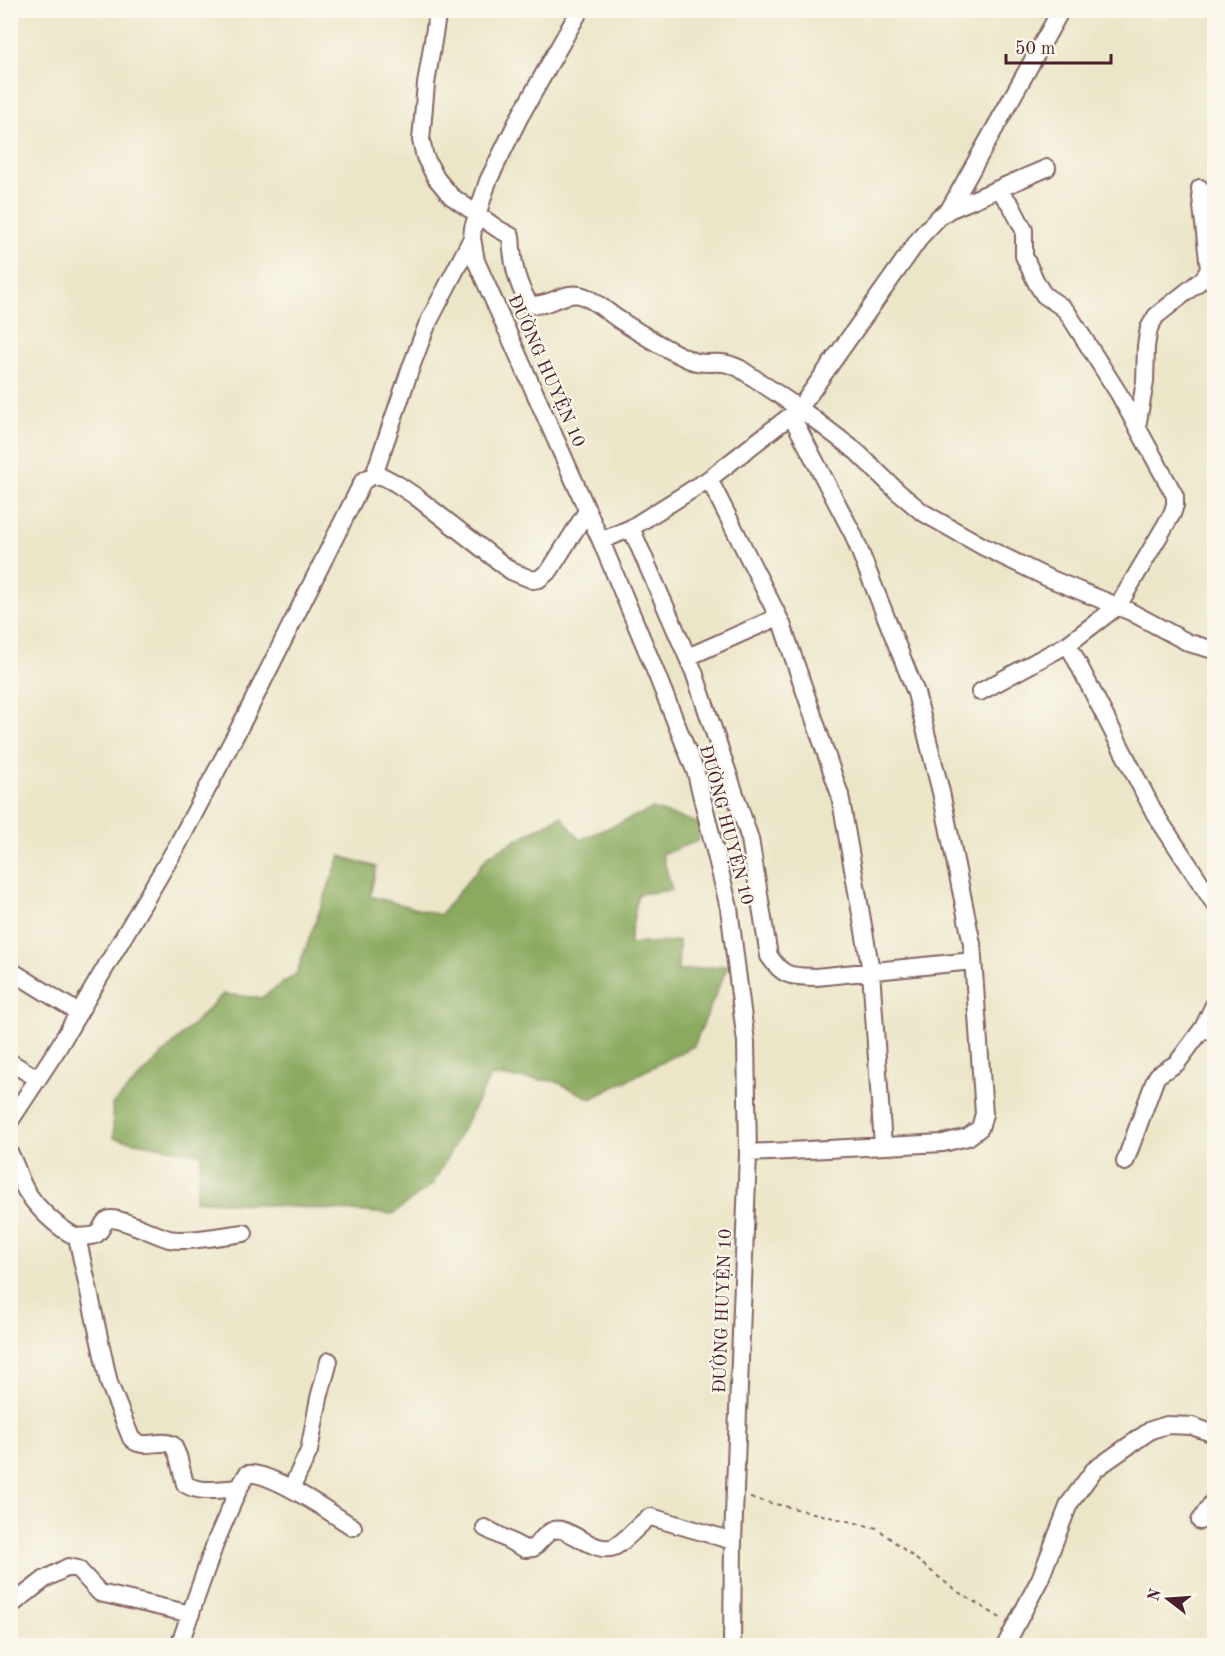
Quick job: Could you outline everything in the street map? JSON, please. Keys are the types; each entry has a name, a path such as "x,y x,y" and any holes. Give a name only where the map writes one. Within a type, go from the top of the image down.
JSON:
{"street":[{"path":"438,10 426,84 421,140 425,157 436,178 451,196 511,236 511,249 521,289 530,304 543,303 573,294 583,295 633,328 692,361 730,364 739,368 795,412 857,452 922,512 1046,578 1118,606 1189,643 1215,650"},
{"name":"ĐƯỜNG HUYỆN 10","path":"580,10 519,118 488,181 472,238 476,261 601,541 696,773 729,908 746,1042 748,1153 733,1541 732,1646"},
{"path":"950,210 1061,10"},
{"path":"601,541 631,528 709,479 795,412 922,235 939,217 950,210 1047,168"},
{"path":"1137,427 1145,382 1149,327 1156,316 1204,278 1209,269 1200,188"},
{"path":"980,692 1068,644 1118,606 1172,514 1175,505 1175,496 1119,394 1067,312 1044,295 1037,284 1024,256 1024,230 1011,205 998,189"},
{"path":"10,1121 79,1013 177,846 245,717 358,489 363,481 374,475 411,366 428,325 472,238"},
{"path":"748,1153 943,1143 968,1137 980,1128 984,1114 972,945 941,792 916,693 853,534 795,412"},
{"path":"374,475 391,480 511,571 532,580 539,579 550,570 587,511"},
{"path":"709,479 782,624 840,795 871,971 883,1146"},
{"path":"631,528 694,672 750,839 770,956 777,967 791,976 816,976 973,961"},
{"path":"688,657 778,617"},
{"path":"1068,644 1155,814 1209,884 1215,903"},
{"path":"10,970 79,1013"},
{"path":"1125,1162 1155,1080 1158,1075 1177,1063 1209,1031 1215,1005"},
{"path":"10,1062 38,1079"},
{"path":"10,1154 25,1189 47,1216 77,1237 96,1235 105,1221 109,1219 171,1239 244,1233"},
{"path":"77,1237 109,1383 131,1438 135,1443 140,1444 168,1442 173,1445 185,1484 192,1489 239,1488"},
{"path":"291,1489 309,1451 329,1361"},
{"path":"1005,1646 1040,1578 1070,1504 1094,1470 1151,1430 1167,1425 1192,1426 1215,1434"},
{"path":"179,1646 216,1542 239,1488 250,1473 291,1489 353,1527"},
{"path":"1200,1521 1215,1500"},
{"path":"485,1528 525,1549 533,1548 552,1530 558,1529 583,1542 606,1549 615,1547 651,1517 733,1541"},
{"path":"10,1606 45,1579 68,1567 78,1569 100,1593 191,1614"}],"path":[{"path":"736,1495 877,1528 955,1590 1015,1627"}],"green space":[{"path":"652,809 701,824 698,841 662,854 672,890 638,894 629,944 679,941 678,971 728,965 694,1046 591,1099 555,1081 491,1076 433,1184 393,1214 195,1200 202,1154 114,1138 112,1105 223,994 261,998 296,974 340,856 376,867 370,896 440,915 489,855 561,816 580,840"}]}
